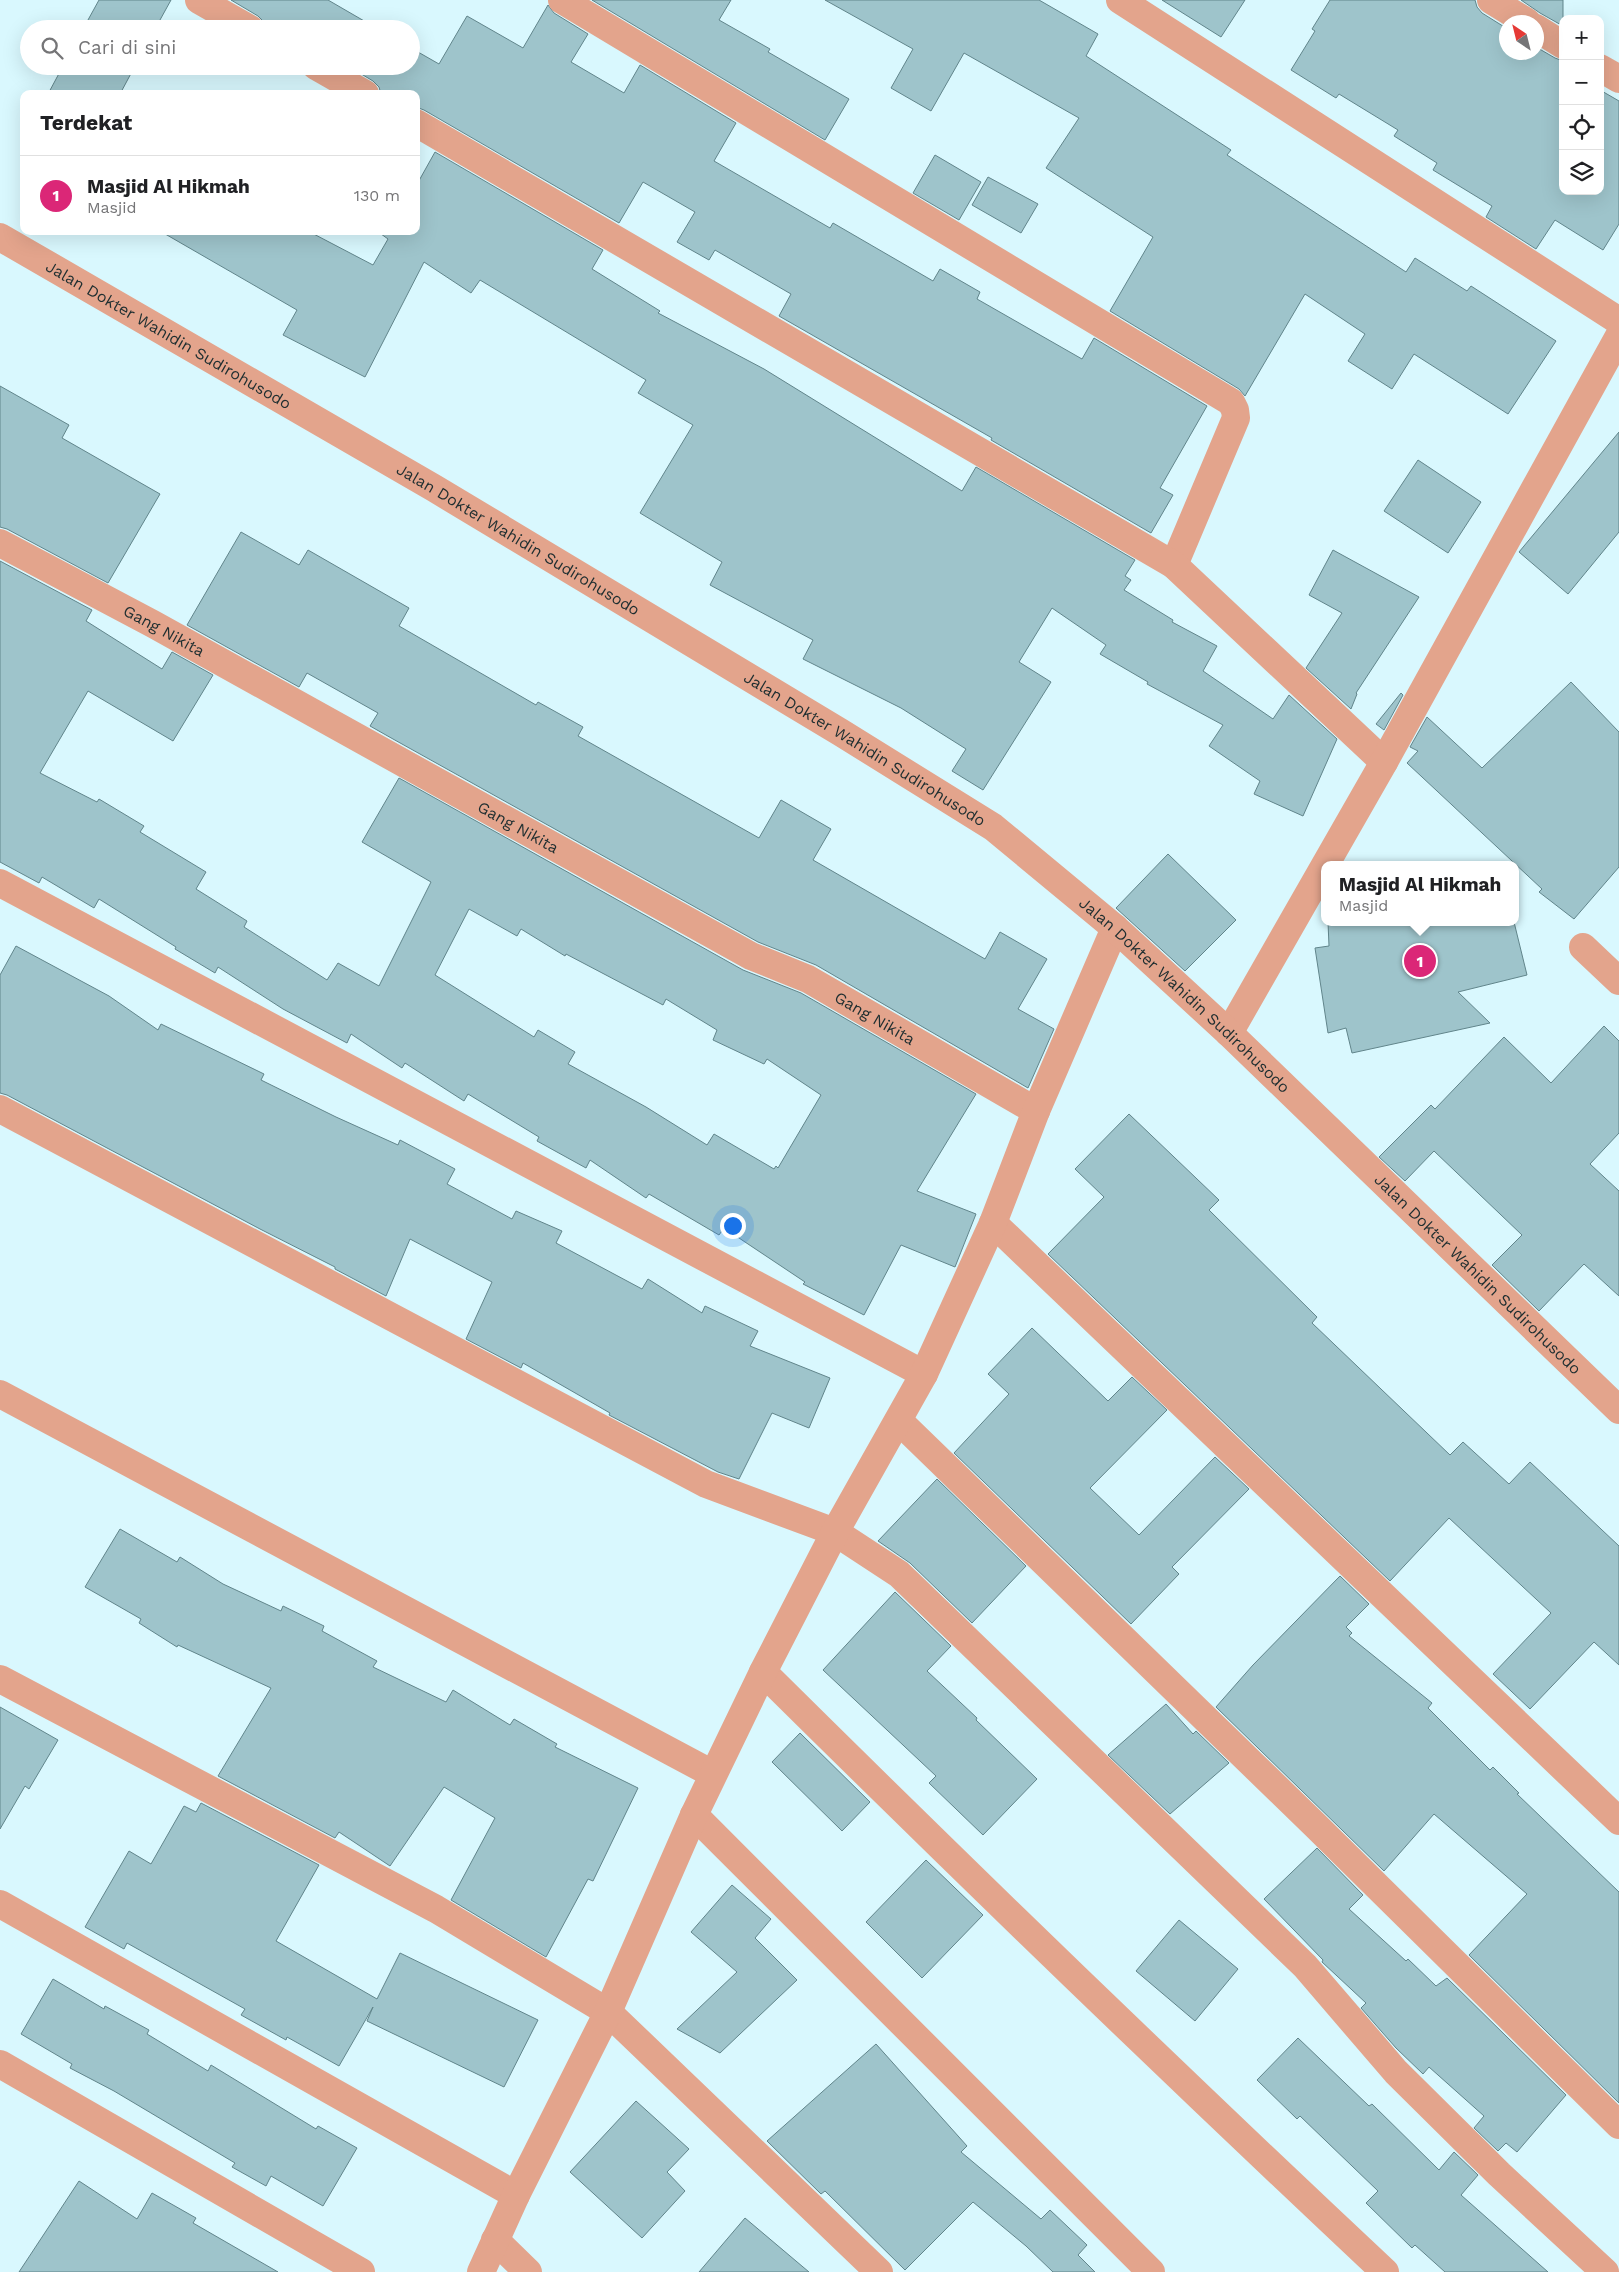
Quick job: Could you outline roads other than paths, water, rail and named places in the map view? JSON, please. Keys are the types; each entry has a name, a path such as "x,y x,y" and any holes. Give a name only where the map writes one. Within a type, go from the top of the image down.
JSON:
{"street":[{"path":"199,0 234,20"},
{"path":"562,0 1231,402 1236,410 1236,418 1174,565"},
{"path":"1120,0 1619,321"},
{"path":"1490,0 1515,15"},
{"path":"1544,33 1559,42"},
{"path":"1604,70 1619,79"},
{"path":"332,75 358,90"},
{"path":"420,125 1174,565 1384,762"},
{"name":"Jalan Dokter Wahidin Sudirohusodo","path":"0,237 434,488 848,737 993,827 1115,928 1229,1033 1619,1410"},
{"path":"1327,861 1617,345"},
{"name":"Gang Nikita","path":"0,543 153,624 751,956 808,979 1036,1111"},
{"path":"1229,1033 1321,872"},
{"path":"0,883 924,1374"},
{"path":"481,2272 516,2195 608,2012 694,1814 763,1672 835,1532 924,1374 993,1222 1036,1111 1115,928"},
{"path":"1583,947 1619,981"},
{"path":"0,1109 706,1484 835,1532 899,1574 1305,1966 1396,2072 1499,2174 1605,2272"},
{"path":"993,1222 1619,1821"},
{"path":"0,1394 713,1774"},
{"path":"899,1421 1316,1825 1619,2125"},
{"path":"763,1672 963,1871 1166,2066 1385,2272"},
{"path":"0,1679 436,1910 608,2012 879,2272"},
{"path":"694,1814 1151,2272"},
{"path":"0,1904 516,2195"},
{"path":"0,2064 361,2272"},
{"path":"495,2240 528,2272"}],"place":[{"name":"Masjid Al Hikmah","path":"1420,961"}]}
